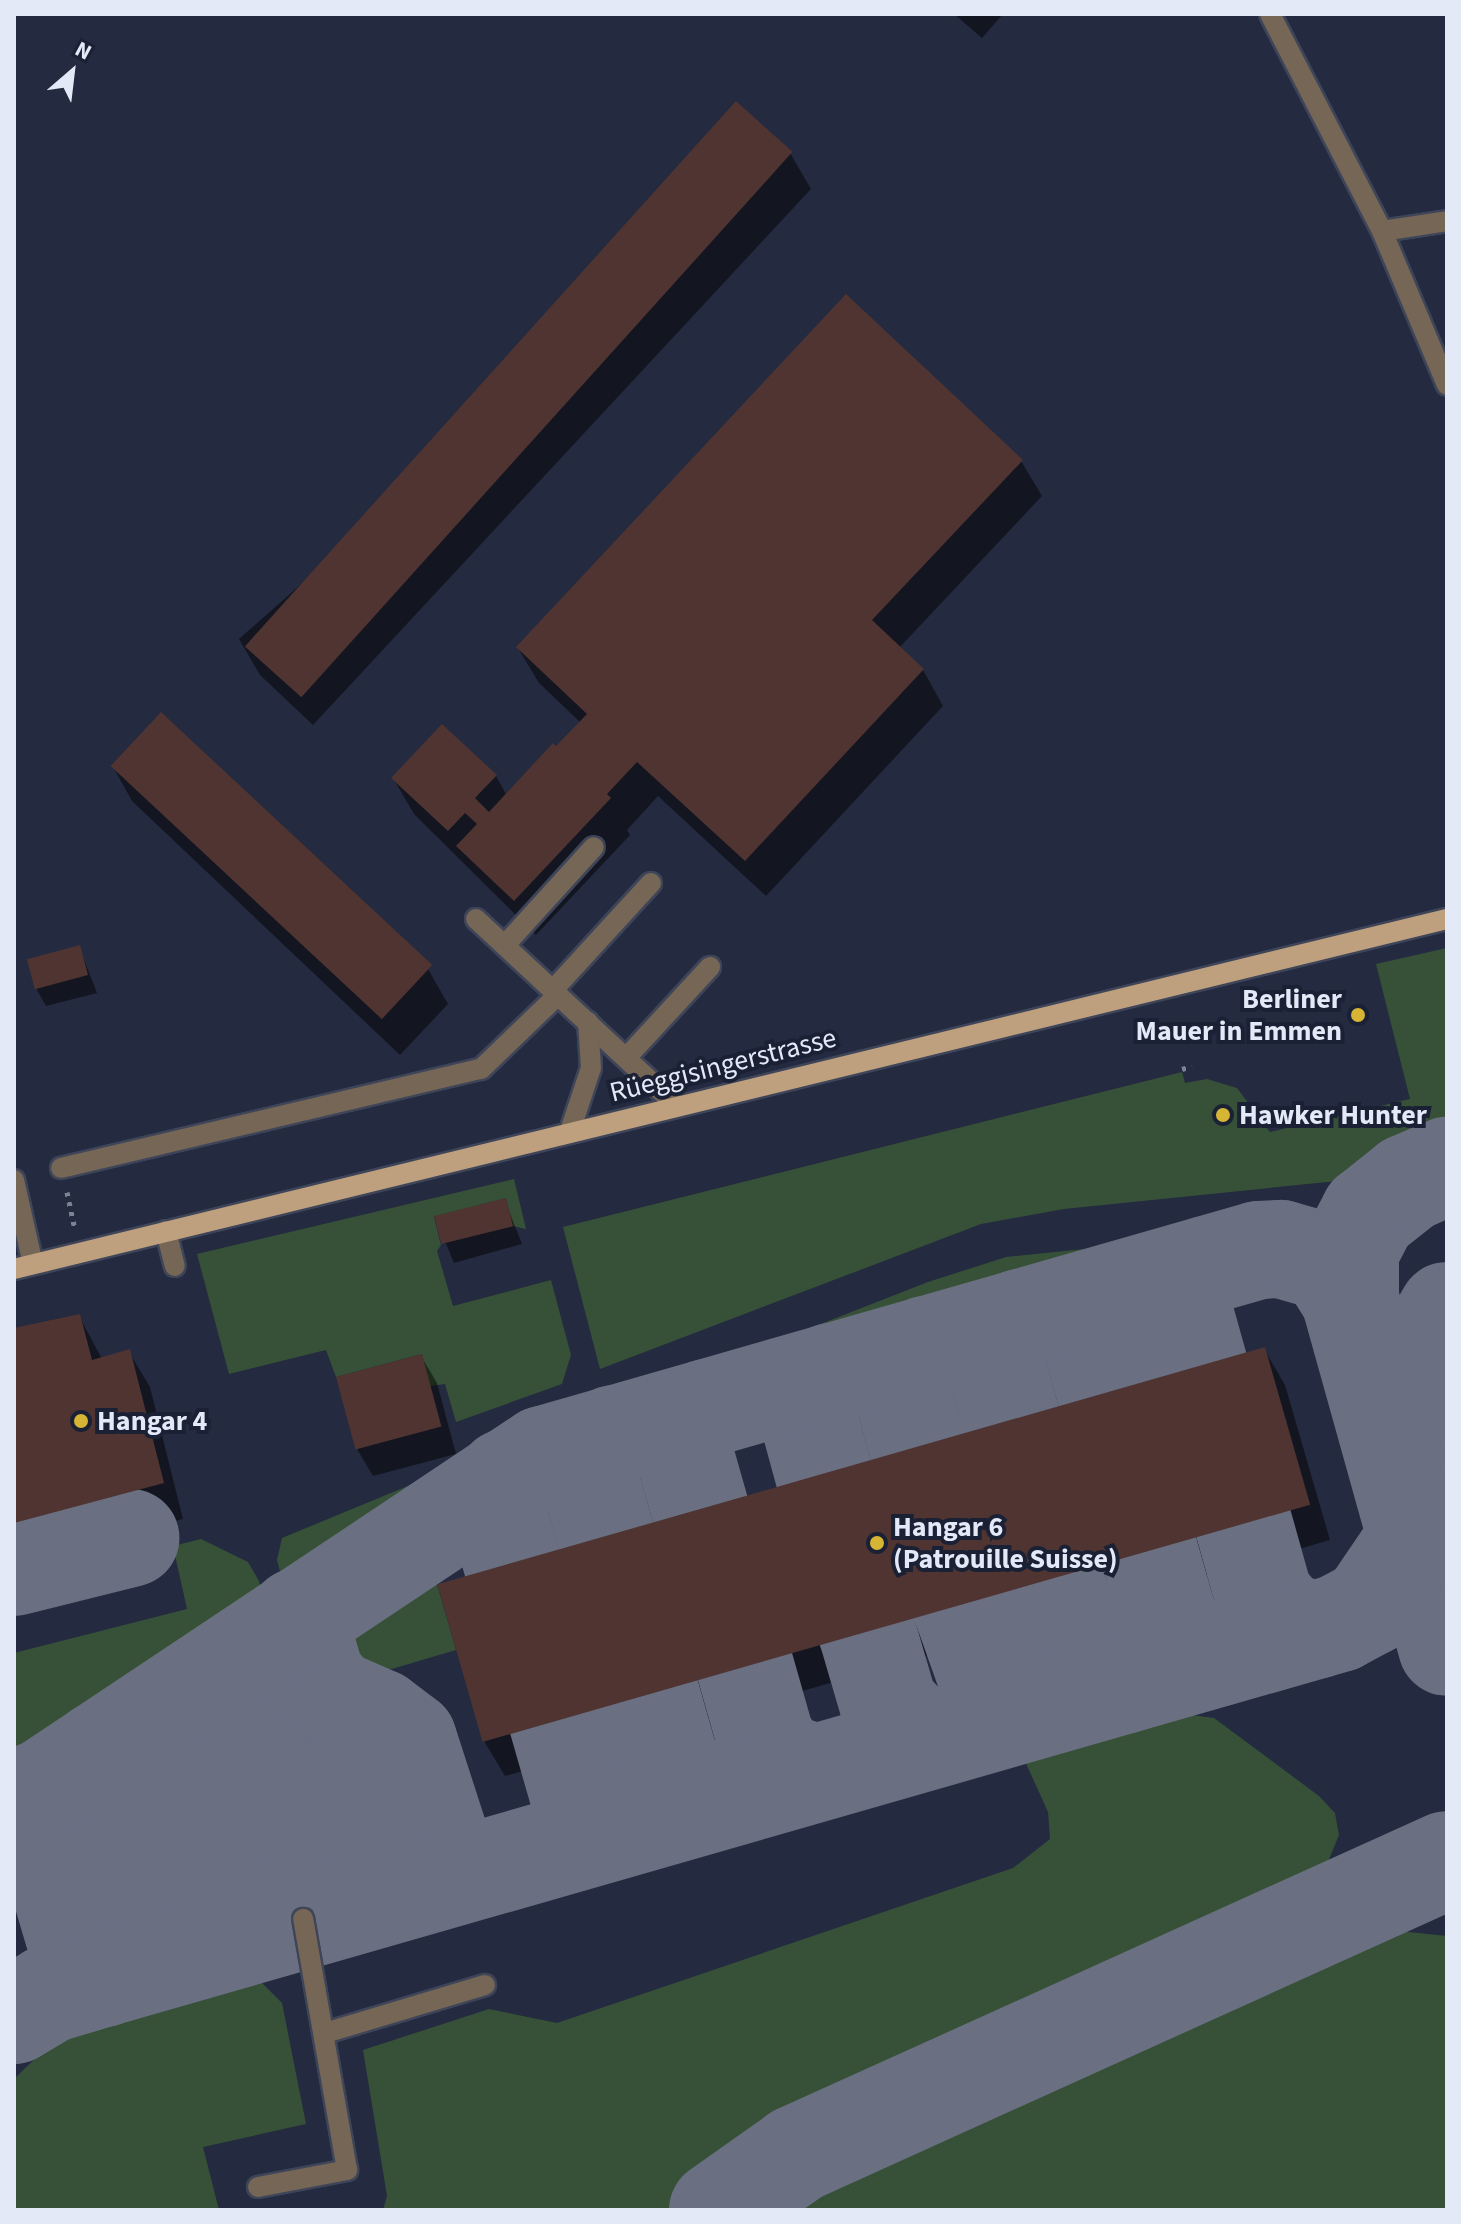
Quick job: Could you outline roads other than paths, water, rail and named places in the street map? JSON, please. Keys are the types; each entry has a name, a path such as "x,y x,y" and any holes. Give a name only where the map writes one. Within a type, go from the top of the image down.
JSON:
{"main road":[{"name":"Rüeggisingerstrasse","path":"24,1266 1447,919"}],"street":[{"path":"1279,19 1382,231 1447,385"},
{"path":"1382,231 1447,221"},
{"path":"505,945 594,847"},
{"path":"61,1168 481,1069 556,992 651,883"},
{"path":"476,919 676,1105"},
{"path":"626,1058 710,967"},
{"path":"570,1131 591,1068 588,1022"},
{"path":"14,1180 24,1266"},
{"path":"166,1231 175,1266"},
{"path":"258,2187 347,2170 303,1919"},
{"path":"325,2033 485,1985"}],"place":[{"name":"Berliner Mauer in Emmen","path":"1358,1015"},
{"name":"Hawker Hunter","path":"1223,1115"},
{"name":"Hangar 4","path":"81,1421"},
{"name":"Hangar 6 (Patrouille Suisse)","path":"877,1543"}]}
